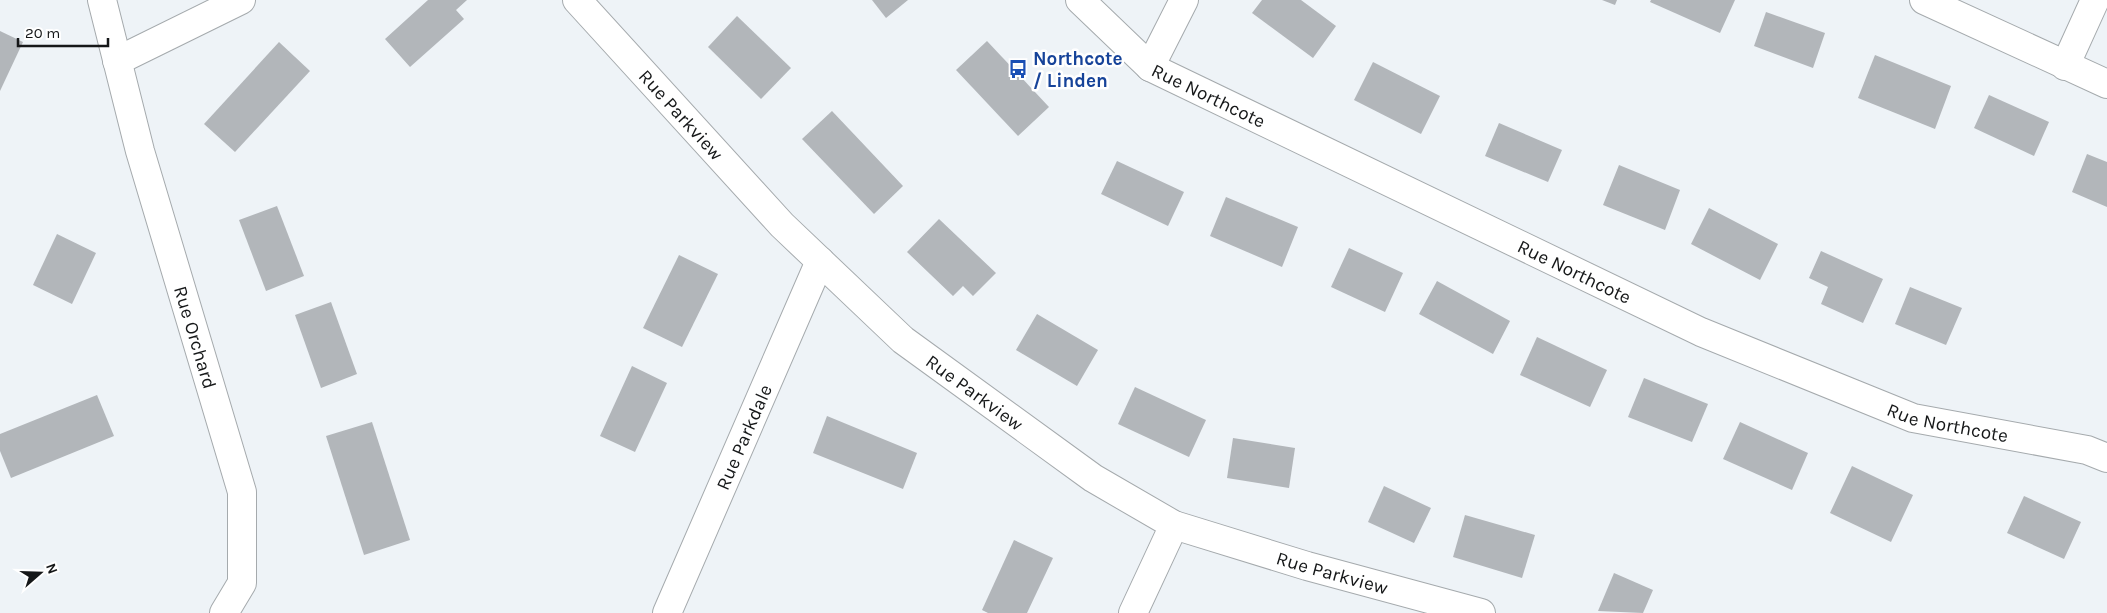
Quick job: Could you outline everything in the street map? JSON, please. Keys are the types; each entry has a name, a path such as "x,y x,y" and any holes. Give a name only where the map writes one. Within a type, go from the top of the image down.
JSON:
{"street":[{"name":"Rue Orchard","path":"102,0 140,151 242,492 242,583 224,613"},
{"path":"117,61 241,0"},
{"name":"Rue Parkview","path":"577,0 782,225 903,340 1093,478 1174,525 1306,566 1481,613"},
{"name":"Rue Northcote","path":"1080,0 1150,67 1710,336 1913,418 2087,450 2107,458"},
{"path":"1150,67 1184,0"},
{"path":"1924,0 2107,84"},
{"path":"2065,66 2095,0"},
{"name":"Rue Parkdale","path":"667,613 820,261"},
{"path":"1133,613 1174,525"}],"building":[{"path":"428,0 467,0 456,10 464,19 410,67 385,39"},
{"path":"872,0 908,0 886,18"},
{"path":"1262,0 1301,0 1336,26 1313,58 1252,13"},
{"path":"1602,0 1617,0 1615,5"},
{"path":"1651,0 1735,0 1720,33 1650,2"},
{"path":"1766,12 1825,33 1813,68 1754,46"},
{"path":"737,16 791,68 761,99 708,47"},
{"path":"0,31 23,42 0,91"},
{"path":"987,41 1049,107 1018,136 956,70"},
{"path":"279,42 310,71 235,152 204,124"},
{"path":"1875,55 1951,86 1935,129 1858,98"},
{"path":"1373,62 1440,96 1421,134 1354,100"},
{"path":"1989,95 2049,122 2034,156 1974,128"},
{"path":"832,111 903,186 874,214 802,139"},
{"path":"1499,123 1562,150 1548,182 1485,156"},
{"path":"2087,154 2107,162 2107,207 2072,192"},
{"path":"1117,161 1184,192 1168,226 1101,194"},
{"path":"1619,165 1680,190 1665,230 1603,205"},
{"path":"1226,197 1298,227 1282,267 1210,236"},
{"path":"277,206 304,276 266,291 239,220"},
{"path":"1709,208 1778,244 1760,280 1691,244"},
{"path":"939,219 996,273 973,296 963,286 953,296 907,252"},
{"path":"57,234 96,253 72,304 33,285"},
{"path":"1349,248 1403,273 1385,312 1331,287"},
{"path":"1821,251 1883,279 1863,323 1821,304 1828,287 1809,278"},
{"path":"679,255 718,274 682,347 643,328"},
{"path":"1437,281 1510,321 1493,354 1419,314"},
{"path":"1910,287 1962,308 1946,345 1895,324"},
{"path":"331,302 357,374 321,388 295,315"},
{"path":"1037,314 1098,350 1077,386 1016,350"},
{"path":"1537,337 1607,370 1590,407 1520,375"},
{"path":"632,366 667,383 635,452 600,436"},
{"path":"1644,378 1708,404 1692,442 1628,417"},
{"path":"1135,387 1206,420 1189,457 1118,424"},
{"path":"97,395 114,436 11,478 0,451 0,434"},
{"path":"827,416 917,453 903,489 813,453"},
{"path":"372,422 410,540 364,555 326,436"},
{"path":"1740,422 1808,453 1792,490 1723,459"},
{"path":"1233,438 1295,448 1289,488 1227,478"},
{"path":"1852,466 1913,495 1891,542 1830,513"},
{"path":"1384,486 1431,508 1414,543 1368,522"},
{"path":"2024,496 2081,522 2064,559 2007,533"},
{"path":"1465,515 1535,535 1522,578 1453,557"},
{"path":"1014,540 1053,558 1027,613 988,613 982,610"},
{"path":"1614,573 1653,590 1643,613 1598,611"}],"place":[{"name":"Northcote / Linden","path":"1018,69"}]}
